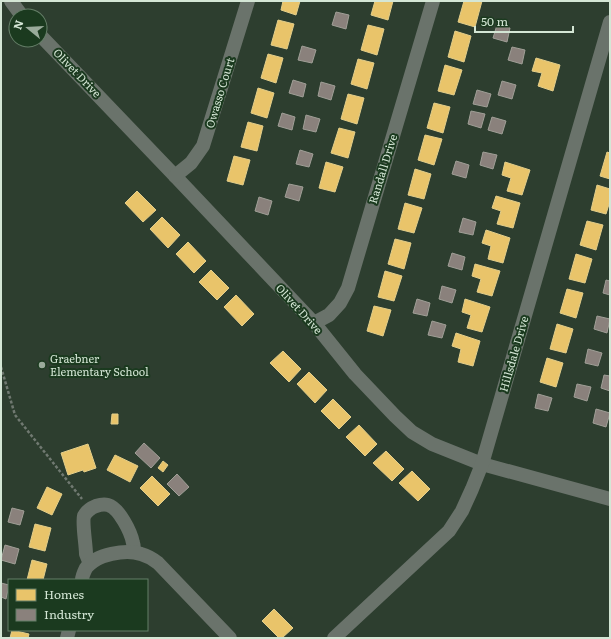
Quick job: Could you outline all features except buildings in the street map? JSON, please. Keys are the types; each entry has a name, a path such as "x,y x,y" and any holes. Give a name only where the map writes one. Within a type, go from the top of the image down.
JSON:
{"street":[{"name":"Owasso Court","path":"175,176 191,163 203,146 248,1"},
{"name":"Randall Drive","path":"314,323 329,315 340,303 348,288 433,1"},
{"name":"Hillsdale Drive","path":"334,638 448,531 462,511 472,489 482,464 610,22"},
{"name":"Olivet Drive","path":"48,43 314,323 355,374 412,432 432,444 482,464 610,499"},
{"path":"91,563 86,554 83,523 84,517 88,511 100,504 108,505 114,508 121,517 133,541 133,552"},
{"path":"82,579 86,568 100,558 111,554 127,552 142,554 158,563 230,638"}],"path":[{"path":"1,367 15,415 82,499"}],"place":[{"name":"Graebner Elementary School","path":"42,365"}]}
